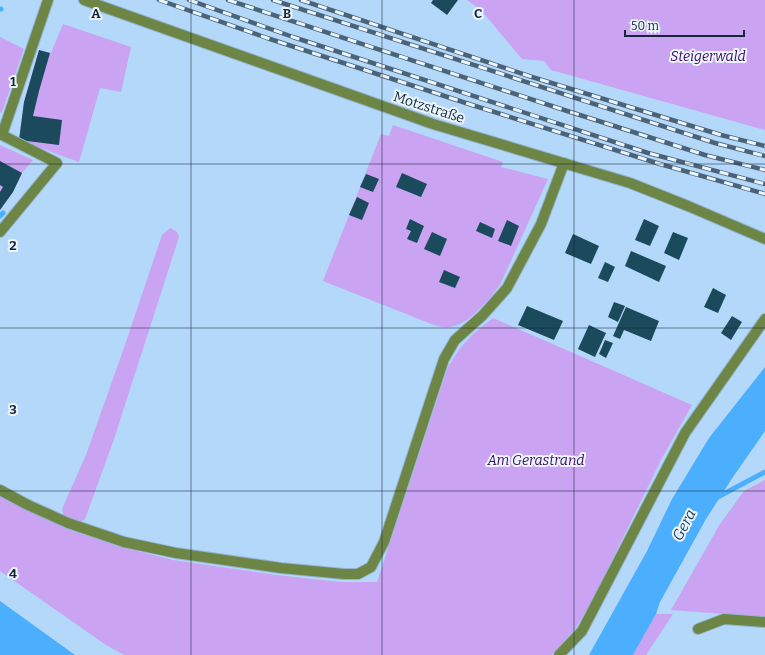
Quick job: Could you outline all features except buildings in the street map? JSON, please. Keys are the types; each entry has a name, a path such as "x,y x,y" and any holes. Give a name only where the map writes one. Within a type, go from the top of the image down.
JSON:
{"street":[{"path":"0,232 57,163 1,135 48,0"},
{"name":"Motzstraße","path":"84,0 433,124 630,183 688,206 765,240"},
{"path":"0,490 28,505 68,523 124,542 176,554 281,568 344,574 358,574 371,567 384,542 444,359 455,340 482,316 507,288 541,224 564,163"},
{"path":"559,655 582,631 685,433 765,318"},
{"path":"698,629 724,619 765,622"}],"green space":[{"name":"Steigerwald","path":"467,0 765,0 765,130 551,70 544,61 522,59 481,10"},
{"path":"63,24 131,47 121,92 100,88 79,162 19,140 24,102 39,50 51,53"},
{"path":"0,37 24,49 2,112 0,113"},
{"path":"393,125 503,162 501,167 548,179 500,285 471,317 457,325 446,327 434,325 323,281 381,134 389,136"},
{"path":"0,145 33,160 22,173 13,192 0,210"},
{"path":"170,228 177,232 179,237 113,442 85,519 78,523 64,517 62,509 86,455 162,235"},
{"name":"Am Gerastrand","path":"493,318 692,405 661,460 591,603 575,629 552,655 124,655 106,645 0,571 0,495 64,528 118,546 173,560 276,575 341,582 377,582 448,367 460,348 473,334"},
{"path":"765,480 765,617 671,610 720,524 744,491"},
{"path":"656,614 673,614 646,655 633,655"}],"water":[{"name":"Gera","path":"765,367 765,431 706,519 660,602 656,614 633,655 589,655 647,551 672,499 709,438"},
{"path":"0,601 75,655 0,655"}],"waterway":[{"path":"0,216 3,213"},
{"path":"716,498 765,472"}],"railway":[{"path":"159,0 267,38 472,105 660,164 765,194"},
{"path":"189,0 293,37 648,153 765,184"},
{"path":"228,0 705,155 765,170"},
{"path":"273,0 715,143 765,156"},
{"path":"301,0 532,77 721,135 765,146"}]}
